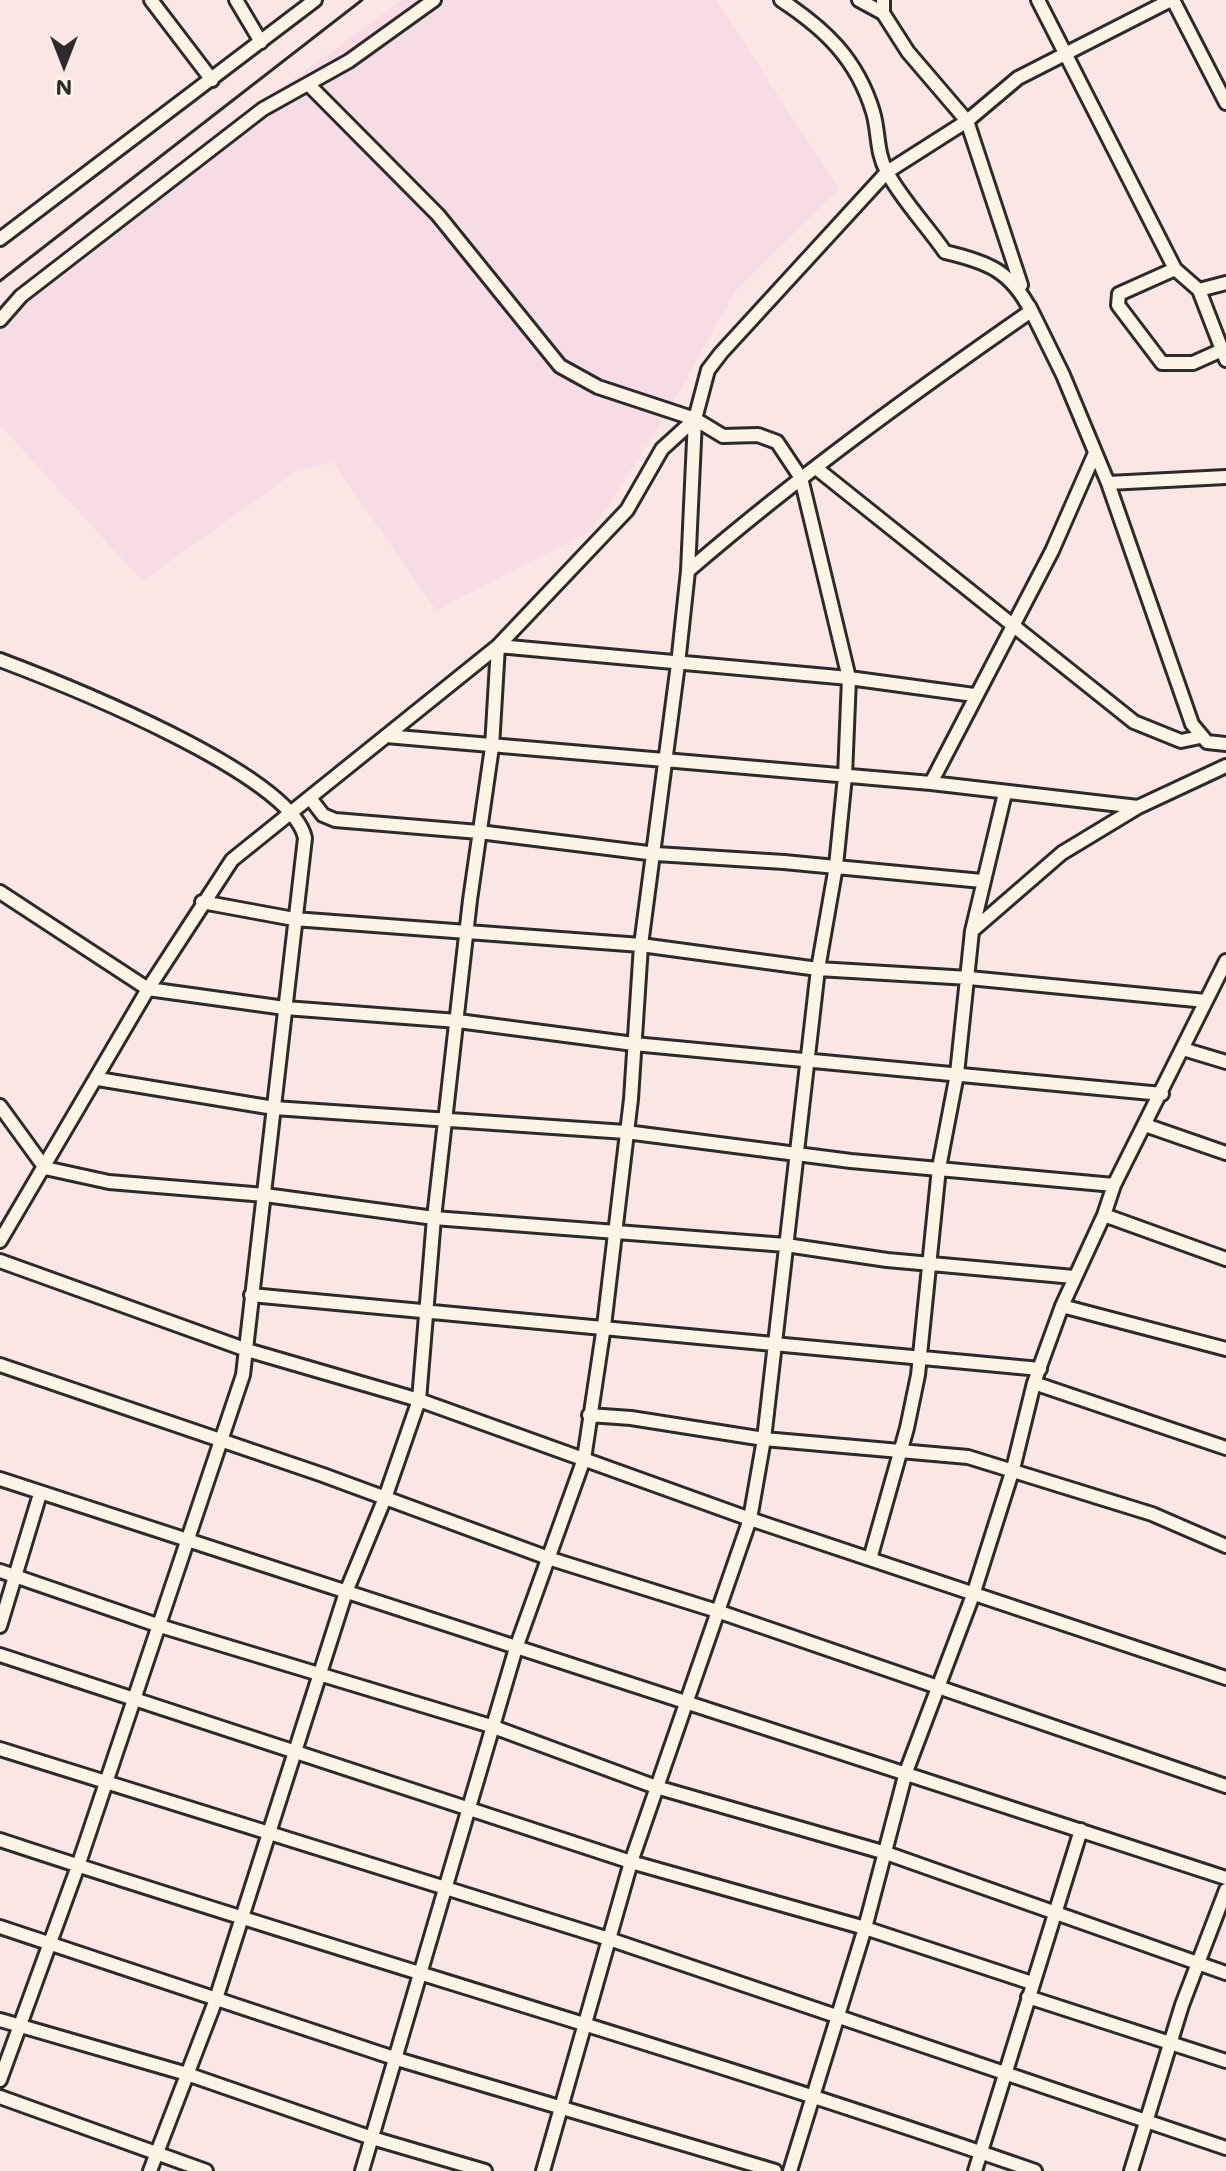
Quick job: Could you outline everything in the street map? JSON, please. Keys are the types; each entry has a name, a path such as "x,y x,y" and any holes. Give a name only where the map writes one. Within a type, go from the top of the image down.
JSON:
{"street":[{"path":"151,0 212,80"},
{"path":"236,0 261,42"},
{"path":"0,239 315,0"},
{"path":"0,320 21,296 263,109 310,86 434,0"},
{"path":"781,0 829,34 852,68 873,112 878,148 887,172 945,252 974,259 1008,276 1031,311 1063,375 1108,483 1186,708 1200,737 1207,742 1226,744"},
{"path":"859,0 883,6 908,52 967,121 1031,311"},
{"path":"1038,0 1175,269 1199,290 1224,355 1193,363 1162,363 1118,305 1119,294 1129,287 1175,269"},
{"path":"362,2171 421,1977 491,1726 584,1459 604,1326 626,1132 641,945 656,854 688,571 695,419 708,370 887,172 967,121 1018,78 1172,0 1226,103"},
{"path":"310,86 438,215 560,366 598,387 695,419 723,436 758,435 777,442 801,478 849,678 845,776 836,866 818,969 764,1439 750,1519 631,1862 543,2171"},
{"path":"1199,290 1226,283"},
{"path":"688,571 801,478 922,386 1031,311"},
{"path":"0,1241 98,1079 148,989 232,860 498,646 627,510 662,449 695,419"},
{"path":"931,783 974,695 1052,551 1095,453"},
{"path":"816,468 1012,627 1147,729 1181,741 1200,737"},
{"path":"1108,483 1226,477"},
{"path":"498,646 849,678 974,695"},
{"path":"150,2171 244,1919 346,1592 385,1498 419,1400 434,1218 448,1119 466,931 492,747 498,646"},
{"path":"0,660 101,699 252,779 291,812 305,838 243,1375 78,1866 0,2080"},
{"path":"386,736 931,783 1138,807"},
{"path":"972,931 1038,870 1138,807 1226,766"},
{"path":"870,1559 901,1449 921,1357 939,1168 957,1074 972,931 1005,793"},
{"path":"310,798 328,818 479,832 656,854 836,866 982,881"},
{"path":"0,892 148,989 285,1008 458,1021 634,1044 1162,1094"},
{"path":"202,902 294,919 641,945 818,969 969,978 1206,1001"},
{"path":"790,2171 865,1928 906,1772 973,1595 1013,1469 1034,1383 1062,1306 1104,1215 1114,1185 1226,963"},
{"path":"1183,1049 1226,1062"},
{"path":"98,1079 274,1108 626,1132 798,1154 1114,1185"},
{"path":"0,1106 45,1168 140,1185 265,1195 434,1218 786,1245 856,1256 1074,1277"},
{"path":"1145,1125 1226,1153"},
{"path":"1104,1215 1226,1259"},
{"path":"0,1261 247,1350 419,1400 750,1519 1226,1678"},
{"path":"251,1295 1040,1369"},
{"path":"1062,1306 1226,1349"},
{"path":"0,1365 385,1498 551,1559 717,1611 1226,1786"},
{"path":"1034,1383 1226,1448"},
{"path":"589,1415 631,1418 764,1439 968,1457 1152,1514 1226,1546"},
{"path":"0,1479 1226,1878"},
{"path":"0,1626 40,1494"},
{"path":"0,1571 160,1626 491,1726 656,1787 886,1853 1226,1973"},
{"path":"0,1655 631,1862 865,1928 1032,1983"},
{"path":"0,1749 271,1831 445,1890 609,1939 1226,2148"},
{"path":"975,2171 1081,1830"},
{"path":"0,1840 421,1977 585,2024 815,2096 1035,2171"},
{"path":"1131,2171 1170,2042 1226,1890"},
{"path":"0,1927 215,2002 561,2109 775,2171"},
{"path":"1028,1997 1226,2061"},
{"path":"0,2020 187,2074 372,2138 485,2171"},
{"path":"0,2097 206,2171"}],"shaded area":[{"path":"402,0 716,0 839,189 735,291 662,422 591,531 436,610 333,462 295,472 142,581 0,425 0,311 168,171"}],"railway":[{"path":"0,281 362,0"}]}
